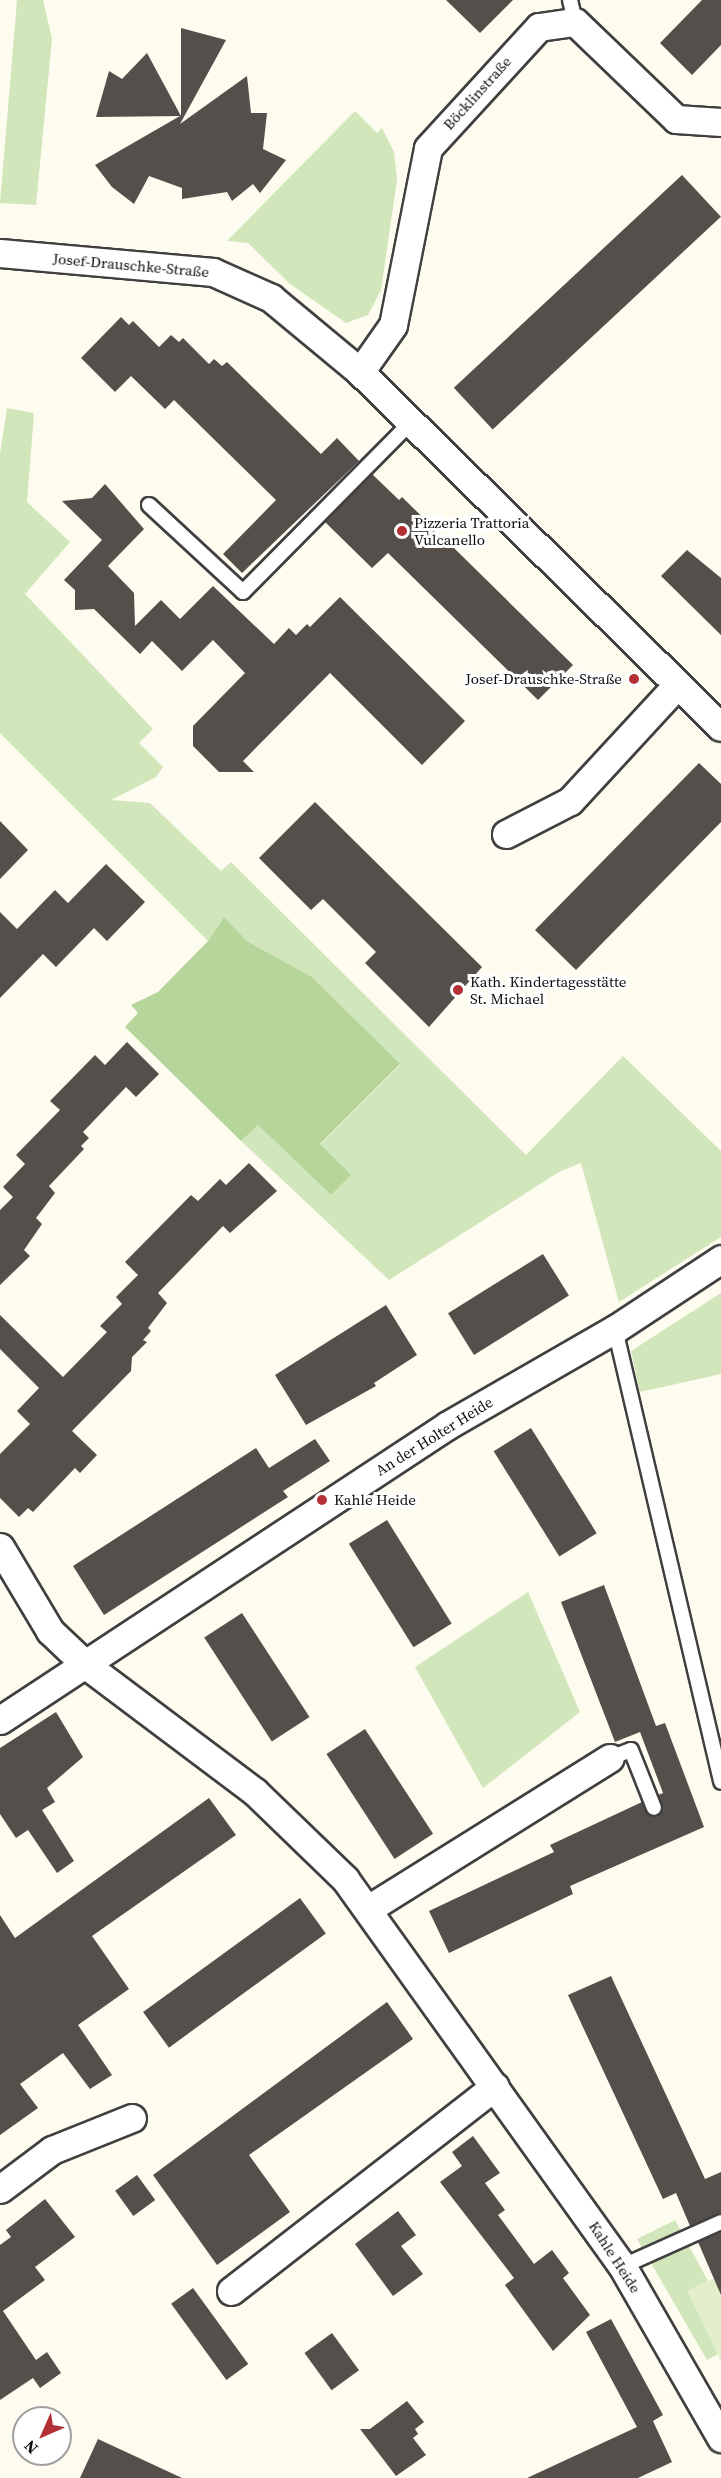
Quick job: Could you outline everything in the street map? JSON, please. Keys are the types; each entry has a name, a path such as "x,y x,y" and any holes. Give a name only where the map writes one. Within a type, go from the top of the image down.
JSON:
{"street":[{"name":"Böcklinstraße","path":"360,372 393,325 428,148 539,27 573,11 676,119 721,122"},
{"name":"Josef-Drauschke-Straße","path":"0,253 213,272 271,298 360,372 721,728"},
{"path":"506,834 570,801 677,685"},
{"name":"An der Holter Heide","path":"0,1720 448,1425 615,1329 721,1259"},
{"name":"Kahle Heide","path":"0,1547 50,1631 86,1665 255,1792 345,1879 623,2266 721,2438"},
{"path":"368,1909 610,1758"},
{"path":"231,2291 495,2086"},
{"path":"0,2189 52,2150 132,2118"}],"lane":[{"path":"149,505 243,592 411,422"},
{"path":"615,1329 721,1782"},
{"path":"610,1758 631,1750 654,1808"},
{"path":"623,2266 721,2222"}],"green space":[{"path":"17,0 43,0 52,39 36,205 0,203"},
{"path":"355,111 377,133 382,128 394,152 397,180 381,290 368,315 346,323 290,284 248,243 227,241"},
{"path":"7,408 34,413 27,502 70,542 25,594 153,729 139,743 163,767 156,777 111,800 150,803 221,871 231,862 526,1155 623,1056 721,1151 721,1237 619,1302 581,1163 559,1172 389,1280 241,1141 258,1125 331,1195 320,1145 400,1065 312,977 247,941 224,917 208,941 0,733 0,454"},
{"path":"224,917 247,941 312,977 400,1064 320,1144 351,1175 331,1195 258,1125 241,1141 125,1027 138,1013 131,1005 158,992 208,941"},
{"path":"721,1293 721,1374 640,1392 631,1351"},
{"path":"528,1592 580,1712 483,1788 415,1667"},
{"path":"675,2220 708,2281 688,2291 718,2354 707,2360 637,2239"},
{"path":"721,2275 721,2361 687,2291"}],"building":[{"path":"446,0 513,0 480,33"},
{"path":"702,0 721,0 721,45 692,75 660,43"},
{"path":"181,28 226,40 180,124 247,76 251,113 267,113 263,149 286,160 260,193 253,184 232,201 227,192 182,199 182,188 149,176 134,204 112,187 95,165 180,116 96,117 109,71 122,79 147,53 181,116"},
{"path":"682,175 721,217 493,429 454,388"},
{"path":"121,317 129,325 133,321 159,347 171,335 179,342 183,338 209,364 214,359 222,366 227,362 321,454 337,438 359,461 242,573 223,554 276,500 174,400 165,409 131,376 115,392 81,358"},
{"path":"372,474 399,500 402,497 573,665 538,700 388,553 372,568 325,522"},
{"path":"105,484 144,529 108,566 134,593 135,626 161,600 180,619 213,586 274,644 289,628 296,635 307,624 310,627 340,597 465,721 422,765 330,673 243,761 254,772 219,772 193,746 193,726 245,673 213,640 182,671 152,641 140,654 94,609 75,610 75,590 64,580 102,540 62,501 92,498"},
{"path":"687,550 721,578 721,635 661,576"},
{"path":"699,763 721,784 721,822 576,970 535,930"},
{"path":"315,802 482,967 429,1027 365,963 376,952 323,899 311,910 259,858"},
{"path":"0,821 28,850 0,879"},
{"path":"106,864 145,902 107,941 94,928 56,967 43,954 0,998 0,912 17,929 55,890 68,903"},
{"path":"127,1042 159,1074 136,1097 126,1087 83,1132 89,1138 81,1146 84,1149 49,1186 55,1193 36,1218 42,1224 24,1250 30,1256 0,1285 0,1210 13,1197 3,1187 25,1164 16,1155 60,1110 50,1101 95,1055 105,1065"},
{"path":"249,1163 277,1191 230,1233 223,1226 158,1293 167,1303 148,1328 151,1331 143,1340 147,1342 132,1357 131,1371 72,1431 97,1455 80,1473 75,1468 33,1512 28,1508 19,1517 0,1498 0,1454 30,1424 17,1411 39,1388 0,1349 0,1315 63,1377 107,1332 100,1326 122,1304 116,1297 138,1275 125,1262 191,1195 198,1201 220,1179 226,1185"},
{"path":"543,1254 569,1296 474,1355 448,1313"},
{"path":"386,1305 417,1355 374,1383 376,1386 306,1425 275,1375"},
{"path":"531,1428 597,1533 559,1556 494,1451"},
{"path":"315,1439 330,1461 283,1491 288,1497 104,1615 73,1566 256,1448 269,1468"},
{"path":"387,1520 452,1623 413,1647 349,1544"},
{"path":"604,1585 656,1726 665,1723 704,1827 570,1886 573,1894 449,1953 429,1911 554,1852 550,1845 642,1802 652,1817 663,1810 658,1795 663,1793 640,1732 615,1742 561,1602"},
{"path":"242,1613 310,1717 272,1742 204,1638"},
{"path":"56,1712 83,1757 47,1788 55,1802 42,1810 74,1861 57,1873 28,1830 16,1838 0,1814 0,1748"},
{"path":"365,1729 433,1834 395,1859 326,1754"},
{"path":"209,1798 236,1835 92,1936 129,1989 78,2025 112,2075 90,2089 63,2053 20,2084 38,2108 0,2135 0,1915 15,1938"},
{"path":"300,1898 326,1934 169,2048 143,2012"},
{"path":"611,1976 705,2179 721,2172 721,2213 690,2226 676,2193 663,2199 568,1995"},
{"path":"387,2002 413,2039 249,2155 290,2212 217,2265 153,2175"},
{"path":"473,2136 500,2173 485,2183 505,2210 498,2215 534,2264 552,2250 569,2273 563,2278 590,2315 553,2351 505,2285 514,2278 440,2182 462,2166 452,2152"},
{"path":"137,2175 155,2200 133,2216 115,2191"},
{"path":"45,2199 75,2237 35,2267 45,2280 3,2311 36,2360 47,2352 61,2373 40,2388 33,2378 0,2400 0,2245 11,2237 6,2230"},
{"path":"398,2211 416,2235 401,2246 423,2274 393,2296 355,2244"},
{"path":"721,2232 721,2295 698,2242"},
{"path":"193,2288 248,2364 226,2380 171,2304"},
{"path":"611,2319 663,2415 653,2421 672,2462 638,2478 527,2478 637,2427 586,2332"},
{"path":"332,2333 359,2370 332,2390 304,2353"},
{"path":"407,2401 424,2422 415,2429 418,2434 413,2438 426,2455 396,2476 360,2429 370,2429"},
{"path":"98,2439 182,2478 80,2478"}],"place":[{"name":"Pizzeria Trattoria Vulcanello","path":"402,531"},
{"name":"Josef-Drauschke-Straße","path":"634,679"},
{"name":"Kath. Kindertagesstätte St. Michael","path":"458,990"},
{"name":"Kahle Heide","path":"322,1500"}]}
